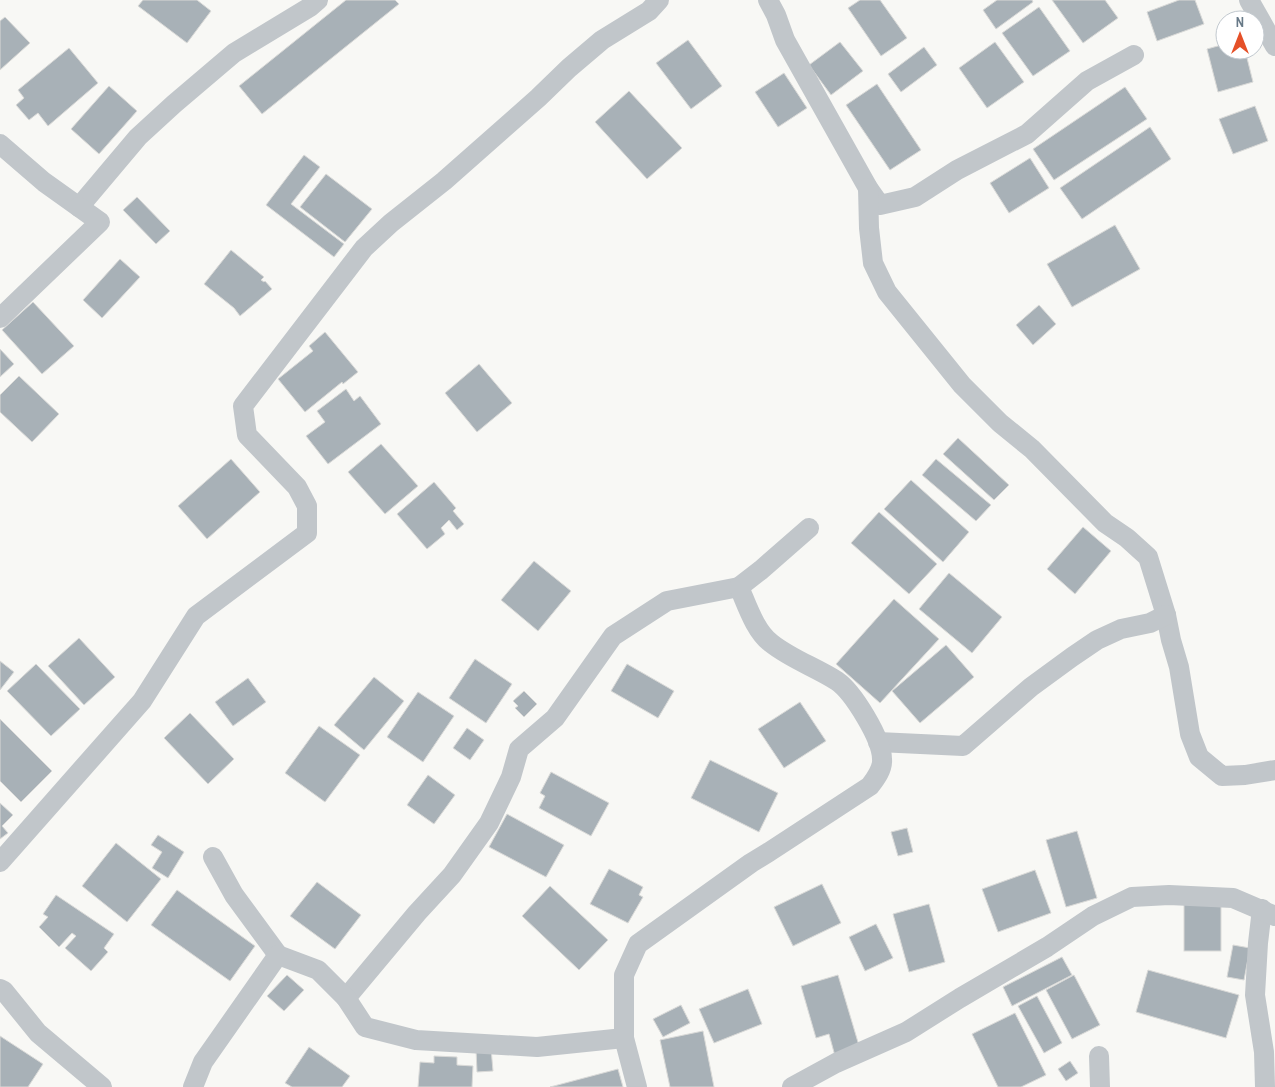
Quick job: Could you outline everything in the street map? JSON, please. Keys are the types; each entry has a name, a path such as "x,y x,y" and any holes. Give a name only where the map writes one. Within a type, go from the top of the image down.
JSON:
{"street":[{"path":"79,207 138,137 174,104 234,53 310,7 318,0"},
{"path":"0,862 142,701 196,616 307,533 307,506 297,487 247,435 242,406 364,248 391,223 444,181 538,98 568,68 602,40 649,11 659,0"},
{"path":"1249,0 1275,46"},
{"path":"775,5 785,40 868,188 880,205 920,205 957,170 1027,134 1087,81 1134,55"},
{"path":"0,144 44,182 100,222 0,318"},
{"path":"868,188 869,228 873,263 887,292 962,385 1000,422 1032,449 1105,523 1127,538 1148,557 1166,615 1179,667 1190,734 1199,757 1222,776 1245,775 1275,770"},
{"path":"346,998 417,912 452,875 489,823 511,777 519,749 555,718 613,636 667,601 739,587 809,528"},
{"path":"637,1087 624,1038 624,976 638,944 751,863 870,786 880,769 882,759 878,742 860,707 847,690 838,682 795,659 769,642 759,630 739,587"},
{"path":"878,742 963,746 1031,687 1097,640 1121,629 1150,623 1166,615"},
{"path":"213,857 234,895 278,955 318,970 346,998 365,1028 416,1040 537,1047 624,1038"},
{"path":"792,1087 836,1063 906,1032 1094,916 1132,897 1169,895 1234,898 1269,913 1258,943 1254,995 1264,1052 1265,1087"},
{"path":"193,1087 203,1062 278,955"},
{"path":"0,989 4,991 38,1033 102,1087"},
{"path":"1099,1056 1100,1087"}],"building":[{"path":"143,0 197,0 211,11 187,43 138,6"},
{"path":"346,0 395,0 399,4 262,114 239,86"},
{"path":"860,0 880,0 907,38 881,56 848,8"},
{"path":"997,0 1032,0 1033,2 996,29 983,10"},
{"path":"1052,0 1105,0 1118,18 1083,43"},
{"path":"1179,0 1195,0 1204,24 1157,41 1147,12"},
{"path":"1039,7 1070,51 1033,76 1002,33"},
{"path":"5,17 30,43 0,70 0,21"},
{"path":"688,40 722,86 691,109 656,63"},
{"path":"840,42 863,71 831,95 809,65"},
{"path":"995,42 1024,82 987,108 959,68"},
{"path":"924,47 937,65 901,92 888,74"},
{"path":"1215,47 1215,60 1248,60 1253,82 1218,92 1207,49"},
{"path":"69,48 98,83 48,126 38,113 29,120 16,105 24,98 18,90"},
{"path":"784,73 807,108 778,127 755,92"},
{"path":"877,84 921,150 890,170 846,105"},
{"path":"109,86 137,111 99,154 71,129"},
{"path":"1125,87 1147,119 1054,180 1033,149"},
{"path":"629,91 682,148 647,179 595,122"},
{"path":"1255,106 1268,141 1233,154 1219,119"},
{"path":"1150,127 1171,159 1082,219 1060,188"},
{"path":"304,155 320,167 291,204 344,244 334,257 266,205"},
{"path":"1030,158 1049,188 1009,213 990,183"},
{"path":"326,174 372,209 345,242 300,207"},
{"path":"137,197 170,231 156,244 123,210"},
{"path":"1115,225 1140,269 1072,307 1047,264"},
{"path":"231,250 264,277 261,280 265,281 272,289 240,316 234,308 204,284"},
{"path":"120,259 140,277 102,318 83,300"},
{"path":"33,302 74,346 42,374 2,330"},
{"path":"1039,305 1056,324 1033,345 1016,325"},
{"path":"325,332 358,372 343,384 342,382 305,412 278,379 313,351 309,346"},
{"path":"0,349 14,364 0,377"},
{"path":"479,364 512,403 477,432 445,393"},
{"path":"19,376 59,414 32,442 0,412 0,395"},
{"path":"346,389 354,401 360,396 381,424 328,464 306,436 325,422 317,411"},
{"path":"958,438 1009,485 994,500 943,454"},
{"path":"381,444 418,486 385,514 348,472"},
{"path":"231,459 260,492 207,539 178,506"},
{"path":"936,459 991,505 976,521 922,475"},
{"path":"911,480 969,532 943,562 884,509"},
{"path":"434,482 456,508 453,511 464,524 457,530 449,520 441,528 445,534 427,549 397,514"},
{"path":"879,512 937,564 909,594 851,543"},
{"path":"1083,527 1111,551 1075,594 1047,569"},
{"path":"534,561 571,591 538,631 501,600"},
{"path":"949,573 1002,617 972,653 919,609"},
{"path":"894,599 939,639 880,703 836,664"},
{"path":"79,638 115,677 84,705 48,666"},
{"path":"946,645 974,677 920,723 892,691"},
{"path":"475,659 512,684 486,723 449,698"},
{"path":"0,661 14,672 0,690"},
{"path":"36,664 80,709 51,736 7,691"},
{"path":"627,664 674,691 658,718 611,691"},
{"path":"374,677 404,701 364,750 334,725"},
{"path":"248,678 266,702 233,726 215,702"},
{"path":"524,691 537,704 524,717 515,708 518,706 513,701"},
{"path":"418,692 454,716 423,762 387,737"},
{"path":"800,702 826,741 784,768 758,729"},
{"path":"190,713 234,759 208,784 164,738"},
{"path":"0,719 52,771 21,802 0,781"},
{"path":"319,726 360,755 325,802 285,773"},
{"path":"467,728 484,740 470,760 453,748"},
{"path":"710,760 778,793 759,832 691,798"},
{"path":"551,772 609,803 591,836 539,808 545,796 540,793"},
{"path":"428,775 455,795 434,824 407,805"},
{"path":"0,803 13,815 2,826 8,833 0,839"},
{"path":"507,814 564,845 546,877 489,847"},
{"path":"907,828 913,852 898,856 891,832"},
{"path":"1077,831 1097,898 1066,907 1046,840"},
{"path":"158,835 184,852 168,878 152,868 162,852 151,845"},
{"path":"116,843 161,879 127,922 82,886"},
{"path":"609,869 643,887 639,895 643,897 628,923 590,904"},
{"path":"1035,870 1051,913 998,932 982,889"},
{"path":"317,882 361,915 335,949 290,916"},
{"path":"822,884 841,923 793,946 774,907"},
{"path":"550,886 608,940 579,970 522,916"},
{"path":"177,890 255,946 230,981 151,925"},
{"path":"56,895 114,934 104,948 108,952 91,971 65,948 76,936 72,933 59,947 39,927 48,917 43,914"},
{"path":"1184,901 1221,901 1221,951 1184,951"},
{"path":"929,904 945,962 909,972 893,914"},
{"path":"876,924 893,958 865,971 849,937"},
{"path":"1233,945 1250,948 1244,980 1227,977"},
{"path":"1062,957 1072,975 1012,1006 1003,987"},
{"path":"1148,970 1239,995 1226,1038 1136,1012"},
{"path":"287,975 304,990 284,1011 267,996"},
{"path":"838,975 860,1049 835,1056 829,1034 816,1038 801,986"},
{"path":"1074,975 1100,1025 1072,1039 1046,990"},
{"path":"748,989 762,1024 714,1043 699,1009"},
{"path":"1037,996 1062,1043 1044,1053 1018,1006"},
{"path":"681,1005 690,1023 663,1037 653,1019"},
{"path":"1015,1013 1046,1075 1021,1087 998,1087 972,1034"},
{"path":"703,1031 714,1087 670,1087 660,1040"},
{"path":"0,1036 43,1064 28,1087 0,1087"},
{"path":"309,1047 350,1076 342,1087 292,1087 285,1083"},
{"path":"491,1048 493,1071 477,1072 476,1049"},
{"path":"434,1056 457,1057 457,1065 473,1066 472,1087 418,1087 420,1062 434,1063"},
{"path":"1070,1061 1078,1073 1066,1081 1058,1069"},
{"path":"618,1069 623,1087 550,1087"}]}
